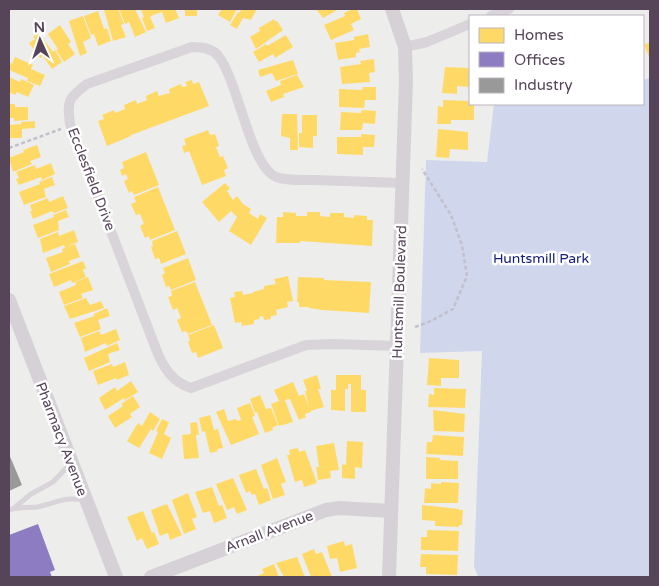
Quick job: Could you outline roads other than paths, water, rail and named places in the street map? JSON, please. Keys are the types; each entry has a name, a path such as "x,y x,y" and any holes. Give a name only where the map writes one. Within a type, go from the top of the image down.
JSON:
{"street":[{"name":"Huntsmill Boulevard","path":"389,577 406,82 405,48 392,9"},
{"path":"493,15 509,9"},
{"path":"405,48 427,42 469,24"},
{"name":"Ecclesfield Drive","path":"397,346 306,345 191,388 176,381 163,364 156,349 70,124 68,106 73,94 87,84 192,47 206,48 219,56 230,79 257,153 265,166 276,177 403,183"},
{"name":"Pharmacy Avenue","path":"9,300 12,317 116,577"},
{"name":"Arnall Avenue","path":"151,577 326,510 339,508 391,511"}],"lane":[{"path":"11,509 31,494 53,482 71,462"},
{"path":"11,509 38,507 72,498 86,500"}],"park label":[{"name":"Huntsmill Park","path":"541,258"}]}
